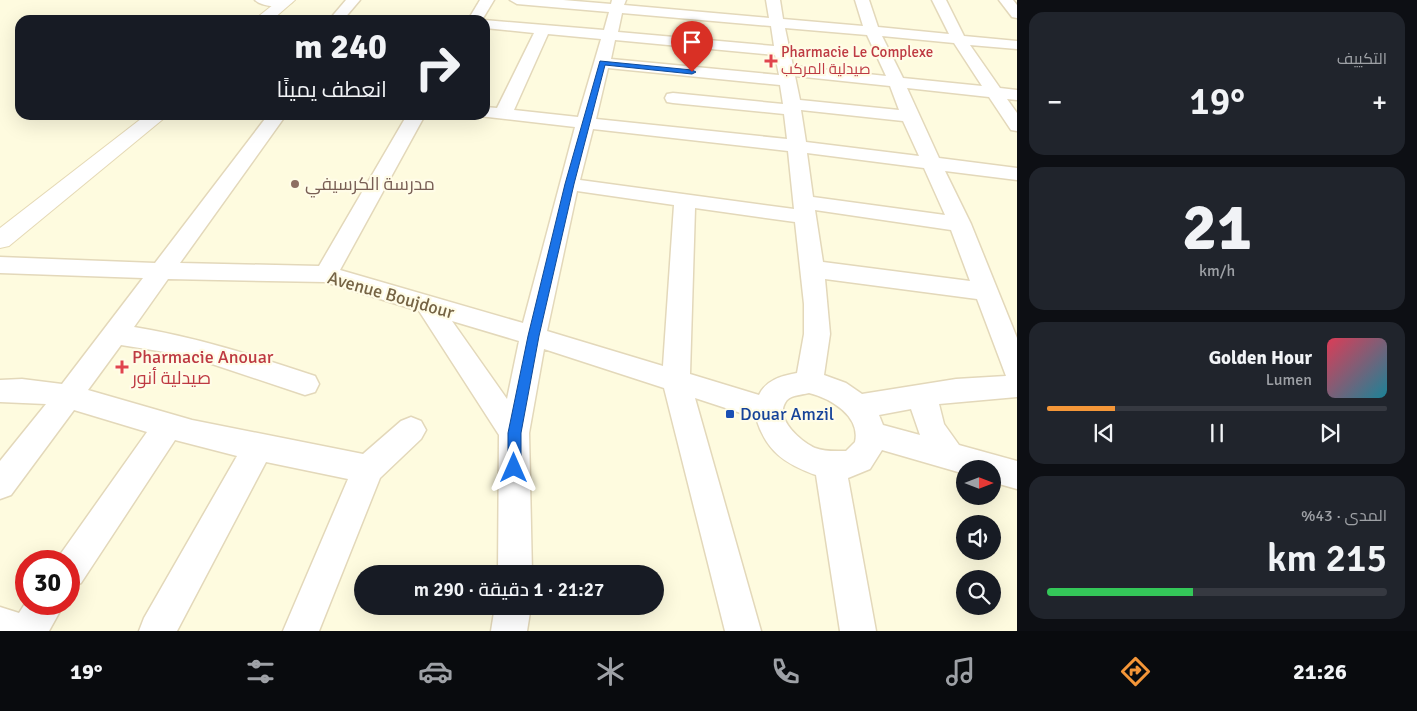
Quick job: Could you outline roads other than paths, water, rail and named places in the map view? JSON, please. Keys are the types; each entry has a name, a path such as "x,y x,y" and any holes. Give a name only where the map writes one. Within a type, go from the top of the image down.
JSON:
{"street":[{"path":"262,0 287,1"},
{"path":"284,15 304,0"},
{"path":"340,15 353,0"},
{"path":"478,15 487,0"},
{"path":"517,0 618,4 692,16 1017,45"},
{"path":"692,16 693,0"},
{"path":"773,0 792,107 813,269 817,334 809,382"},
{"path":"862,0 872,31 960,224 1017,371"},
{"path":"939,0 959,40 1017,126"},
{"path":"1006,0 1017,14"},
{"path":"269,15 287,1"},
{"path":"515,565 514,433 533,336 569,184 618,4"},
{"path":"490,24 610,34 785,67 897,83 1017,95"},
{"path":"503,114 543,29"},
{"path":"602,63 673,70 785,67"},
{"path":"669,133 673,70"},
{"path":"672,98 910,116"},
{"path":"490,113 796,146 1017,174"},
{"path":"0,222 132,120"},
{"path":"0,240 152,120"},
{"path":"0,485 68,397 273,120"},
{"path":"326,274 413,120"},
{"path":"569,184 685,201 960,224"},
{"path":"685,201 676,380 743,631"},
{"name":"Avenue Boujdour","path":"0,265 160,271 326,274 533,336 768,410"},
{"path":"813,269 987,292"},
{"path":"428,305 514,433"},
{"path":"113,334 171,343 203,351 305,384"},
{"path":"809,382 826,386 844,395 858,407 867,420 871,434 870,448 862,458 848,465 830,466 811,461 786,445 779,438 771,424 768,410 770,400 776,391 796,383 809,382"},
{"path":"858,407 956,390 1017,386"},
{"path":"0,391 20,391 68,397 168,426 258,447 368,469"},
{"path":"924,397 925,415 928,422 934,435 950,457"},
{"path":"80,555 168,426"},
{"path":"301,631 368,469 412,430"},
{"path":"871,434 1017,475"},
{"path":"157,631 258,447"},
{"path":"830,466 858,631"},
{"path":"28,631 39,615"},
{"path":"509,631 512,615"},
{"path":"0,625 19,631"}],"place":[{"name":"Pharmacie Le Complexe صيدلية المركب","path":"771,61"},
{"name":"مدرسة الكرسيفي","path":"295,184"},
{"name":"Pharmacie Anouar صيدلية أنور","path":"122,367"},
{"name":"Douar Amzil","path":"730,414"}]}
